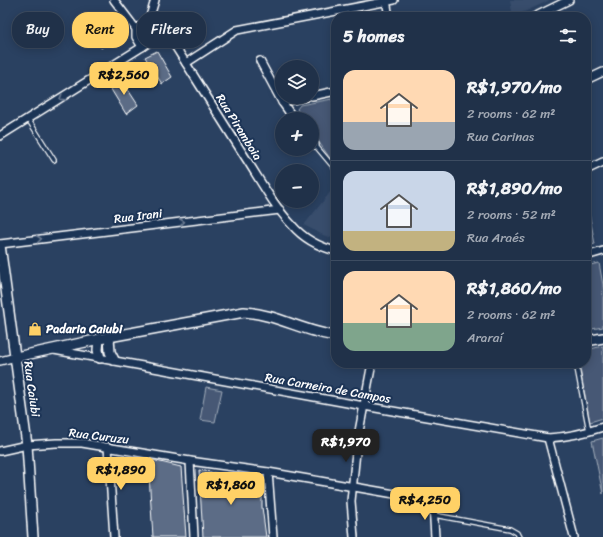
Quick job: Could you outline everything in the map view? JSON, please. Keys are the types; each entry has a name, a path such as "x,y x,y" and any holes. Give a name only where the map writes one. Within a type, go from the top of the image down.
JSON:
{"street":[{"path":"114,0 136,29 137,39"},
{"path":"151,12 154,0"},
{"path":"186,63 237,30 394,0"},
{"path":"544,12 569,0"},
{"path":"386,1 388,12"},
{"path":"0,136 142,48"},
{"name":"Rua Piramboia","path":"176,48 280,210 292,226 316,244 331,249"},
{"path":"260,61 275,89"},
{"path":"591,78 603,72"},
{"path":"319,95 331,92"},
{"path":"591,168 603,162"},
{"name":"Rua Irani","path":"0,244 280,210"},
{"name":"Rua Caiubi","path":"0,244 27,445 33,537"},
{"path":"591,255 603,251"},
{"path":"0,360 109,337 244,312 266,315 313,331 331,335"},
{"path":"109,337 110,352 114,360"},
{"path":"591,340 603,338"},
{"path":"100,339 98,350 100,358"},
{"name":"Rua Carneiro de Campos","path":"50,349 548,438 559,438 589,432 603,427"},
{"path":"354,537 352,501 357,442 371,368"},
{"path":"548,438 574,537"},
{"name":"Rua Curuzu","path":"0,451 27,445 82,443 268,472 432,501 434,514"},
{"path":"108,447 114,537"},
{"path":"190,461 194,537"},
{"path":"268,472 273,537"},
{"path":"434,514 435,537"}],"lane":[{"path":"28,119 54,160"},
{"path":"319,150 331,164"},
{"path":"577,368 589,432"},
{"path":"434,514 510,529 517,533 519,537"}],"shaded area":[{"path":"510,0 550,0 524,12 512,12"},
{"path":"331,99 331,160 319,142 319,112 299,112 297,109 300,105 319,104 319,101"},
{"path":"331,191 331,237 304,225"},
{"path":"591,223 595,244 591,245"},
{"path":"599,263 603,285 603,327 591,329 591,265"},
{"path":"603,346 603,418 590,422 580,368 591,368 591,349"},
{"path":"206,387 222,390 215,422 200,420"},
{"path":"603,438 603,494 592,441"}],"building":[{"path":"157,51 172,77 162,84 145,57"},
{"path":"121,79 138,105 126,114 109,86"},
{"path":"148,459 181,467 186,537 153,537"},
{"path":"199,470 262,481 262,507 266,537 203,537"}],"place":[{"name":"Padaria Caiubi","path":"35,329"}]}
